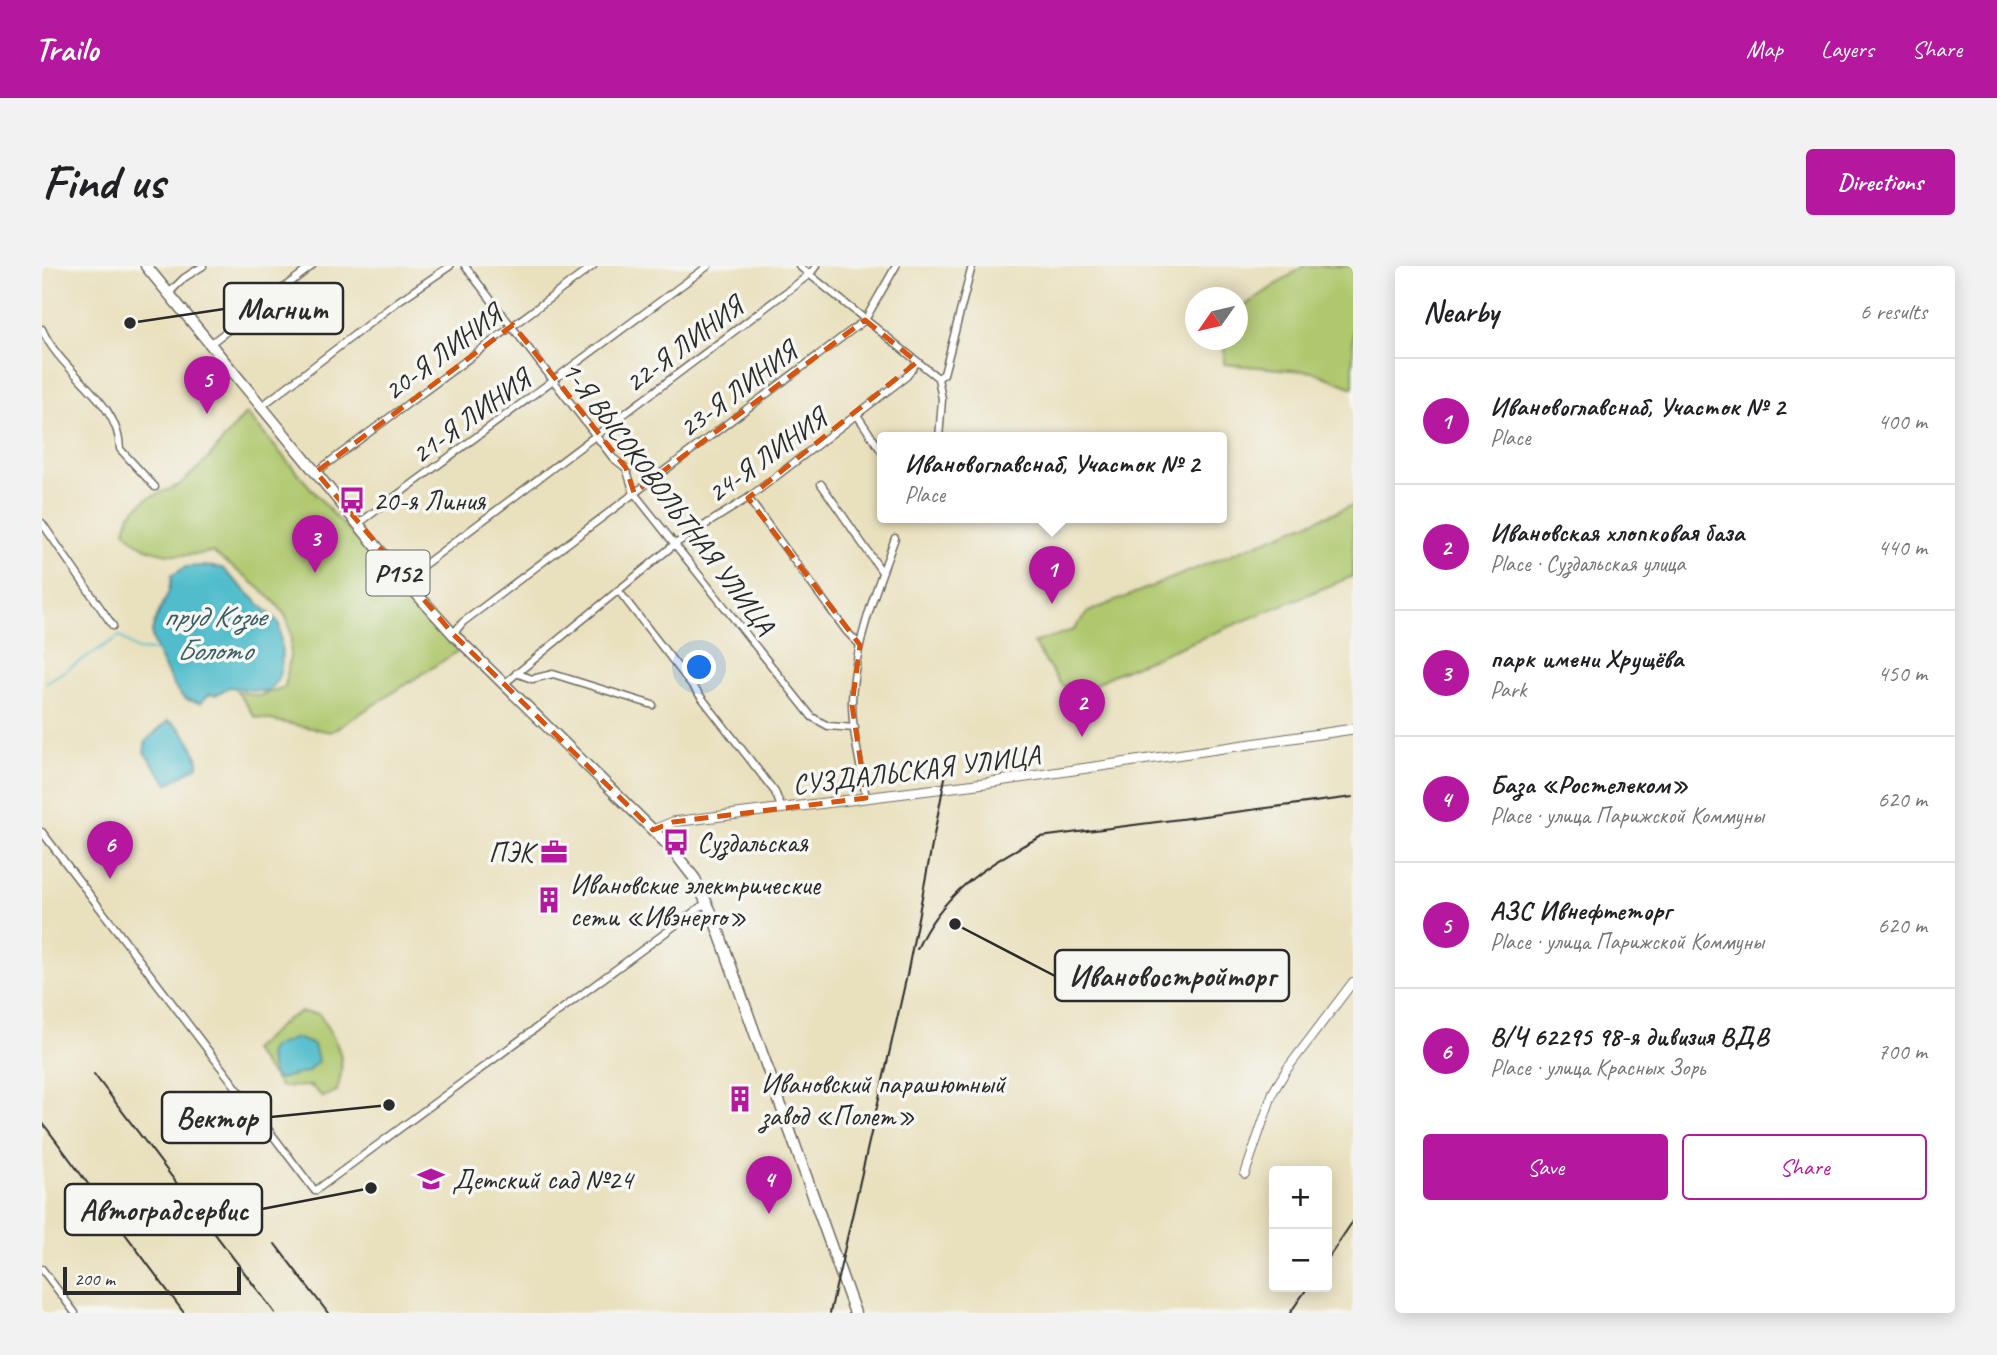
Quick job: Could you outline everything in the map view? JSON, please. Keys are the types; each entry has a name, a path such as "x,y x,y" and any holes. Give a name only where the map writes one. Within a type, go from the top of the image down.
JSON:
{"main road":[{"name":"Р152","path":"146,266 358,524 453,634 683,861 707,902 855,1313"},
{"name":"СУЗДАЛЬСКАЯ УЛИЦА","path":"653,830 673,822 1071,771 1353,729"}],"street":[{"path":"168,294 184,278 203,266"},
{"path":"210,344 312,266"},
{"path":"262,406 397,302 450,266"},
{"name":"1-Я ВЫСОКОВОЛЬТНАЯ УЛИЦА","path":"466,266 613,457 626,468 634,493 812,717 828,726 855,728"},
{"name":"20-Я ЛИНИЯ","path":"316,472 593,266"},
{"name":"21-Я ЛИНИЯ","path":"358,524 708,266"},
{"path":"799,266 938,379 942,399 939,432"},
{"name":"22-Я ЛИНИЯ","path":"404,579 810,274 816,266"},
{"name":"23-Я ЛИНИЯ","path":"453,634 463,622 865,320 896,266"},
{"path":"938,379 944,374 972,266"},
{"path":"42,329 48,344 83,385 104,403 120,432 120,449 155,487"},
{"name":"24-Я ЛИНИЯ","path":"504,684 675,544 748,498 907,376 918,362"},
{"path":"858,415 877,444"},
{"path":"821,484 882,572"},
{"path":"748,498 847,632 860,645"},
{"path":"42,523 113,626"},
{"path":"866,798 855,728 853,683 860,645 895,538"},
{"path":"618,590 775,792 782,809"},
{"path":"516,673 532,679 553,674 653,705"},
{"path":"42,832 315,1191 707,902"},
{"path":"1245,1174 1273,1092 1287,1069 1353,982"},
{"path":"42,1269 75,1313"}],"highlighted area":[{"path":"865,320 917,362 748,498 860,645 852,705 866,798 673,822 653,830 453,634 316,472 513,325 626,468 634,493"}],"green space":[{"path":"1304,266 1353,266 1353,388 1314,372 1224,364 1224,350 1248,350 1248,303"},
{"path":"246,413 334,515 463,648 331,732 255,717 237,691 259,696 285,687 291,638 288,622 276,603 212,552 189,555 164,553 142,546 125,530 130,514 146,499 179,485 206,461"},
{"path":"1353,505 1353,576 1112,675 1081,693 1075,684 1062,686 1033,643 1073,630 1088,612"},
{"path":"301,1012 319,1014 339,1051 342,1068 337,1091 323,1097 311,1086 281,1087 252,1050 287,1019"}],"water":[{"name":"пруд Козье Болото","path":"186,567 222,568 279,623 281,670 274,686 267,692 229,687 216,695 210,694 200,703 187,700 175,687 164,667 152,633 169,591 172,575"},
{"path":"168,721 179,728 189,740 198,766 168,784 144,752 146,741"},
{"path":"296,1038 314,1045 318,1061 307,1072 278,1079 274,1077 268,1055 272,1047"}],"waterway":[{"path":"47,682 120,636 137,650 157,651"}],"railway":[{"path":"830,1313 907,975 949,757"},
{"path":"917,949 939,912 968,882 1003,857 1040,837 1353,797"},
{"path":"94,1074 275,1313"},
{"path":"42,1122 184,1313"},
{"path":"1332,1252 1353,1221"},
{"path":"275,1244 328,1313"},
{"path":"1290,1313 1305,1292"}],"place":[{"name":"Магнит","path":"130,323"},
{"name":"АЗС Ивнефтеторг","path":"207,414"},
{"name":"20-я Линия","path":"352,500"},
{"name":"парк имени Хрущёва","path":"315,573"},
{"name":"Ивановоглавснаб, Участок № 2","path":"1052,604"},
{"name":"Ивановская хлопковая база","path":"1082,737"},
{"name":"Суздальская","path":"676,842"},
{"name":"ПЭК","path":"554,852"},
{"name":"В/Ч 62295 98-я дивизия ВДВ","path":"110,879"},
{"name":"Ивановские электрические сети «Ивэнерго»","path":"549,900"},
{"name":"Ивановостройторг","path":"955,924"},
{"name":"Ивановский парашютный завод «Полет»","path":"740,1099"},
{"name":"Вектор","path":"389,1105"},
{"name":"Детский сад №24","path":"431,1179"},
{"name":"Автоградсервис","path":"371,1188"},
{"name":"База «Ростелеком»","path":"769,1214"}]}
